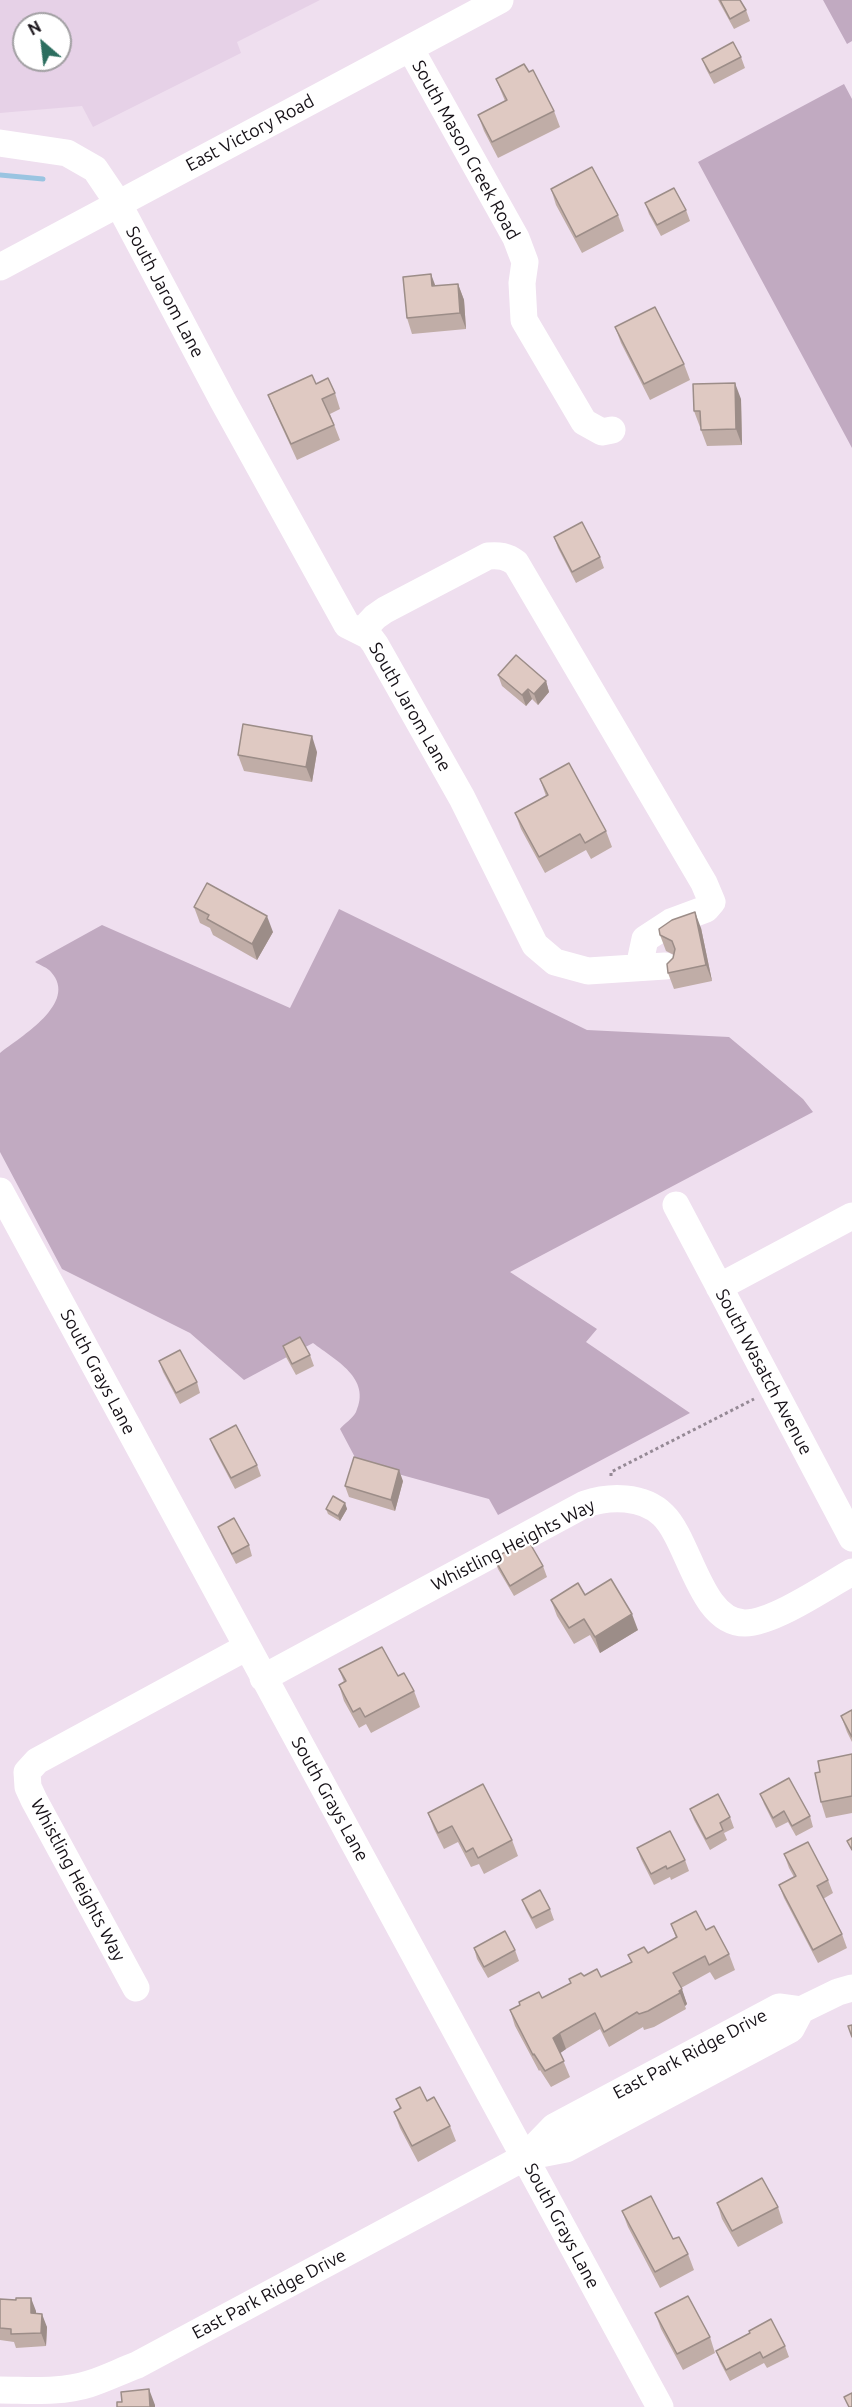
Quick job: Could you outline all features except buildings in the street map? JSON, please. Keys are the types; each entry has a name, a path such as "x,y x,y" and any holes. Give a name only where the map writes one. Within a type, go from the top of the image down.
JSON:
{"street":[{"name":"East Victory Road","path":"6,257 118,203 500,0"},
{"name":"South Mason Creek Road","path":"410,48 516,238 525,262 522,283 524,320 584,422 602,432 612,430"},
{"name":"South Jarom Lane","path":"0,143 67,153 95,169 118,203 217,391 347,625 361,632 369,636 375,644 462,798 535,945 555,962 588,971 652,966 645,939 671,922 706,909 712,902 704,883 516,563 510,558 499,555 488,556 385,610 361,632"},
{"name":"South Grays Lane","path":"0,1191 660,2407"},
{"name":"South Wasatch Avenue","path":"676,1205 852,1539"},
{"path":"719,1287 852,1216"},
{"name":"Whistling Heights Way","path":"263,1678 585,1504 601,1499 623,1498 645,1504 663,1515 716,1610 729,1621 746,1623 763,1620 852,1572"},
{"name":"Whistling Heights Way","path":"135,1988 34,1800 28,1787 27,1772 37,1761 247,1647"},
{"name":"East Park Ridge Drive","path":"0,2390 69,2398 89,2384 136,2365 525,2157 566,2149 790,2029 801,2010 838,1992 852,1988"}],"path":[{"path":"611,1499 611,1472 774,1389"}],"shaded area":[{"path":"0,0 320,0 237,42 241,53 93,127 82,106 0,113"},
{"path":"823,0 852,0 852,41 847,44"},
{"path":"844,84 852,99 852,448 698,162"},
{"path":"339,909 587,1030 729,1037 803,1099 813,1112 510,1272 597,1329 586,1342 690,1413 498,1515 489,1499 358,1463 340,1429 356,1412 360,1400 359,1389 349,1371 313,1343 244,1380 190,1333 62,1269 0,1152 0,1053 44,1018 58,995 58,984 51,972 35,962 102,925 290,1008"}],"waterway":[{"path":"0,175 43,179"}]}
